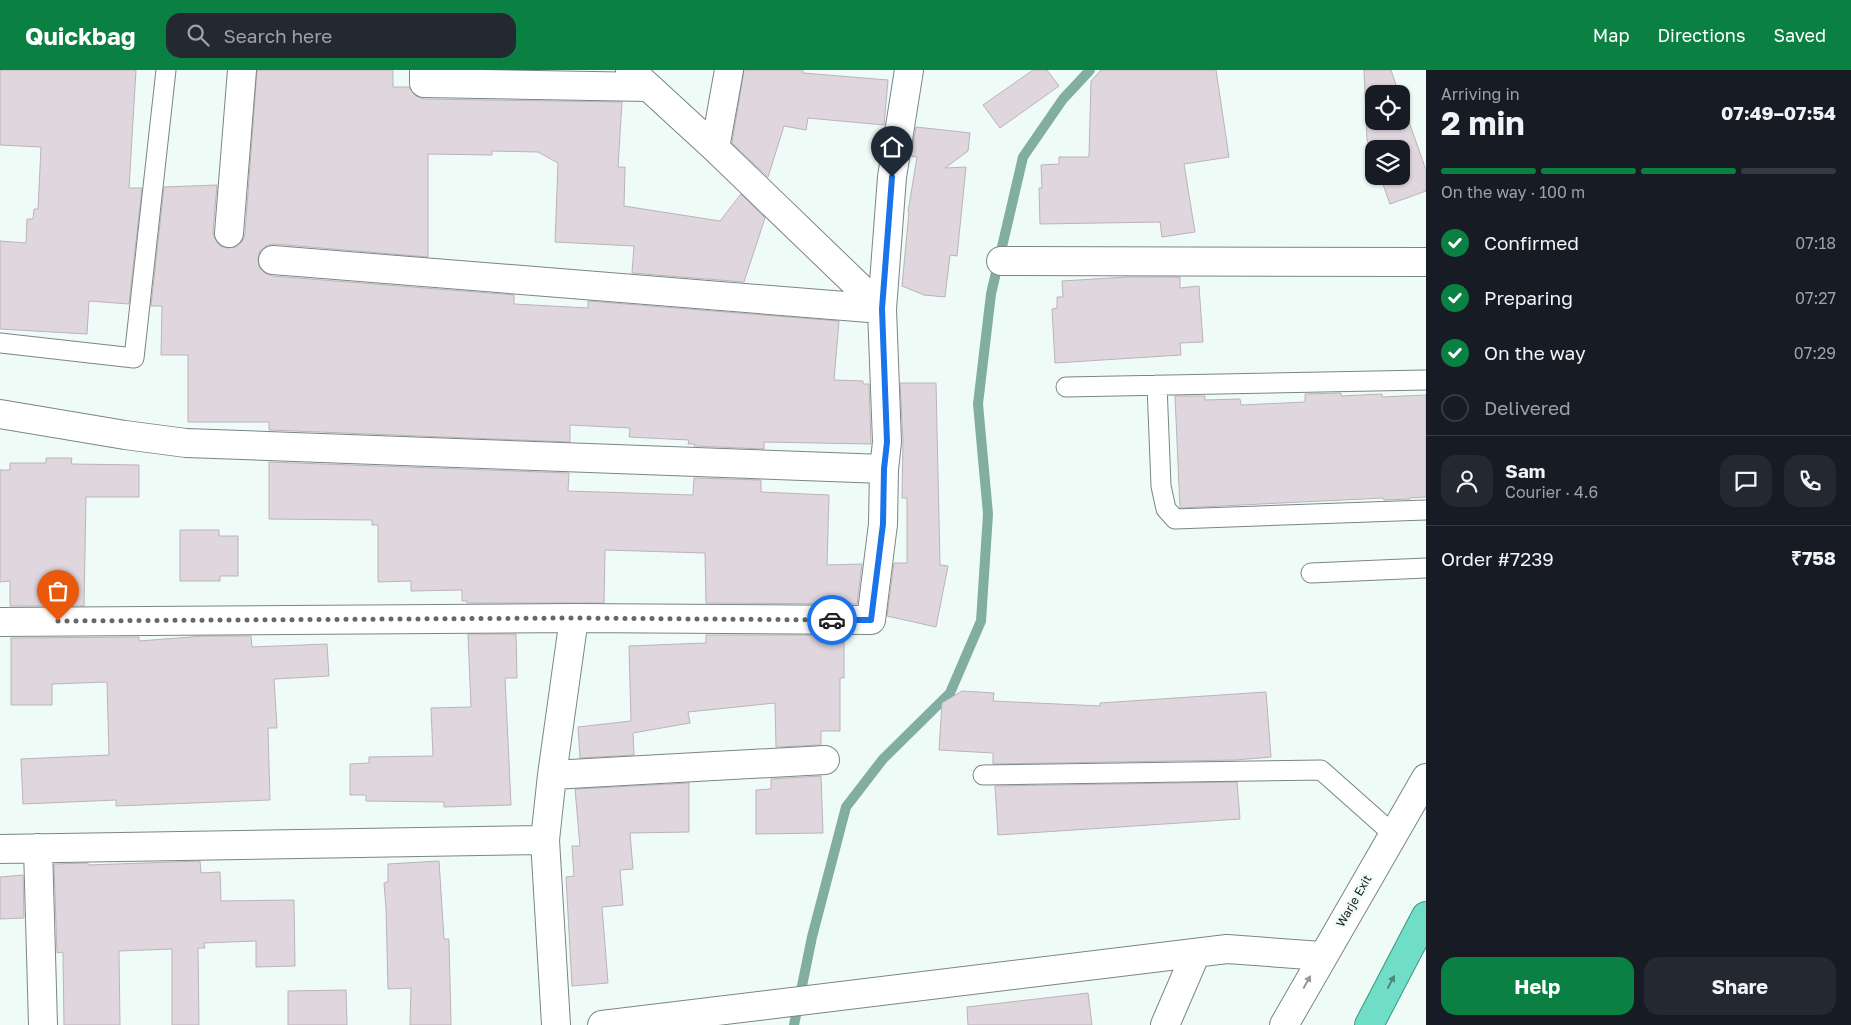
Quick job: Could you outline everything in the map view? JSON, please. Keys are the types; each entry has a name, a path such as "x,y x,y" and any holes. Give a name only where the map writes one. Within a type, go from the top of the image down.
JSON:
{"highway":[{"path":"1369,1025 1426,916"}],"street":[{"path":"229,233 242,70"},
{"path":"424,70 424,83 639,78 882,309"},
{"path":"714,148 729,70"},
{"path":"0,622 574,618 871,620 883,524 884,469 887,442 882,309 892,177 909,70"},
{"path":"273,260 882,309"},
{"path":"1001,261 1426,262"},
{"path":"0,414 186,443 884,469"},
{"path":"556,1025 545,840 574,618"},
{"path":"552,775 824,760"},
{"name":"Warje Exit","path":"1284,1025 1426,778"},
{"path":"0,849 545,840"},
{"path":"38,848 44,1025"},
{"path":"602,1025 1227,949 1322,956"},
{"path":"1165,1025 1196,953"}],"lane":[{"path":"0,343 134,358 166,70"},
{"path":"1066,387 1426,380"},
{"path":"1157,386 1162,486 1166,509 1174,519 1426,510"},
{"path":"1310,573 1426,568"},
{"path":"983,775 1321,770 1393,834"}],"building":[{"path":"0,70 136,70 129,188 142,188 129,304 89,301 87,334 0,329 0,241 26,243 27,219 33,219 34,209 38,209 41,147 0,145"},
{"path":"257,70 393,70 393,87 409,87 416,96 424,99 622,102 618,167 625,167 624,206 720,221 741,194 765,218 744,282 632,273 634,246 555,242 558,163 538,152 492,151 492,155 428,154 428,257 274,244 266,246 260,251 258,258 259,267 265,273 272,276 514,295 514,304 588,308 588,301 839,321 834,380 863,381 863,384 869,384 871,444 764,442 764,449 694,446 695,444 688,444 689,440 629,437 630,428 570,425 570,442 269,430 269,422 188,422 188,355 161,355 162,306 151,306 164,187 217,185 213,232 215,239 220,246 227,248 235,247 242,242 245,234"},
{"path":"744,70 803,70 803,73 888,80 884,125 808,118 806,130 784,126 768,177 732,143"},
{"path":"1033,70 1047,70 1059,86 1000,128 983,105"},
{"path":"1101,70 1216,70 1229,157 1184,164 1195,232 1162,237 1160,222 1040,224 1039,188 1042,188 1041,165 1059,164 1059,157 1089,157 1091,81"},
{"path":"1364,70 1391,70 1396,85 1365,85 1365,93"},
{"path":"1410,125 1426,170 1426,191 1390,204 1383,185 1410,185 1410,140 1367,140 1367,130 1410,130"},
{"path":"916,127 970,133 968,151 945,168 966,167 957,256 950,255 945,297 924,295 902,286 908,212 917,157 911,156"},
{"path":"1127,277 1180,277 1180,288 1199,286 1203,342 1180,343 1181,355 1055,363 1052,309 1057,308 1057,297 1063,297 1062,281"},
{"path":"900,383 936,383 940,565 948,566 936,627 887,616 894,563 907,563 907,498 902,498 903,441"},
{"path":"1341,393 1341,396 1382,394 1382,397 1426,395 1426,497 1180,508 1175,396 1205,396 1205,400 1240,399 1241,405 1305,402 1305,394"},
{"path":"46,458 72,458 71,464 139,465 139,497 86,497 84,606 10,606 10,581 0,582 0,470 10,470 10,463 46,463"},
{"path":"269,462 569,473 568,491 693,495 694,478 761,480 761,492 829,495 827,565 862,564 857,604 706,603 705,553 605,550 604,603 467,603 467,601 462,601 462,590 411,591 411,581 378,582 378,525 372,525 372,520 269,519"},
{"path":"180,530 219,530 219,536 238,536 238,576 220,576 220,581 180,581"},
{"path":"468,634 516,634 517,678 505,678 511,805 444,807 444,802 366,801 366,795 350,795 350,764 369,763 369,757 433,756 431,708 471,707"},
{"path":"706,635 844,635 844,678 840,678 840,731 821,731 821,745 776,747 775,703 688,712 690,723 633,733 634,755 580,758 578,727 631,721 629,646 706,643"},
{"path":"204,636 251,636 252,647 327,644 329,676 274,679 277,728 268,728 270,800 116,806 116,800 23,804 21,759 109,755 107,682 52,684 52,705 11,705 11,638 139,637 139,641"},
{"path":"962,691 994,693 993,701 1100,706 1100,703 1266,692 1271,757 1236,760 993,764 993,753 939,750 942,703"},
{"path":"821,776 823,833 756,834 756,790 771,789 771,779"},
{"path":"1237,782 1240,819 998,835 995,786"},
{"path":"689,783 689,832 630,833 633,869 620,870 623,905 602,907 608,983 572,986 566,877 574,876 572,846 580,846 575,789"},
{"path":"200,861 201,873 220,872 221,901 294,900 295,966 256,967 256,941 204,943 205,948 198,948 199,1025 172,1025 172,949 119,951 120,1025 64,1025 63,952 57,953 54,864 88,863 88,865"},
{"path":"439,861 444,939 449,939 451,1025 410,1025 411,988 388,989 384,883 388,882 388,864"},
{"path":"23,875 24,918 0,919 0,877"},
{"path":"346,990 347,1025 288,1025 288,991"},
{"path":"1088,993 1092,1025 968,1025 967,1007"}],"waterway":[{"path":"794,1025 812,937 846,807 883,759 950,693 981,621 988,514 978,404 991,294 1023,157 1063,99 1090,70"}],"way so far":[{"path":"58,621 574,618 832,620"}],"route":[{"path":"832,620 871,620 883,524 884,469 887,442 882,309 892,177"}]}
